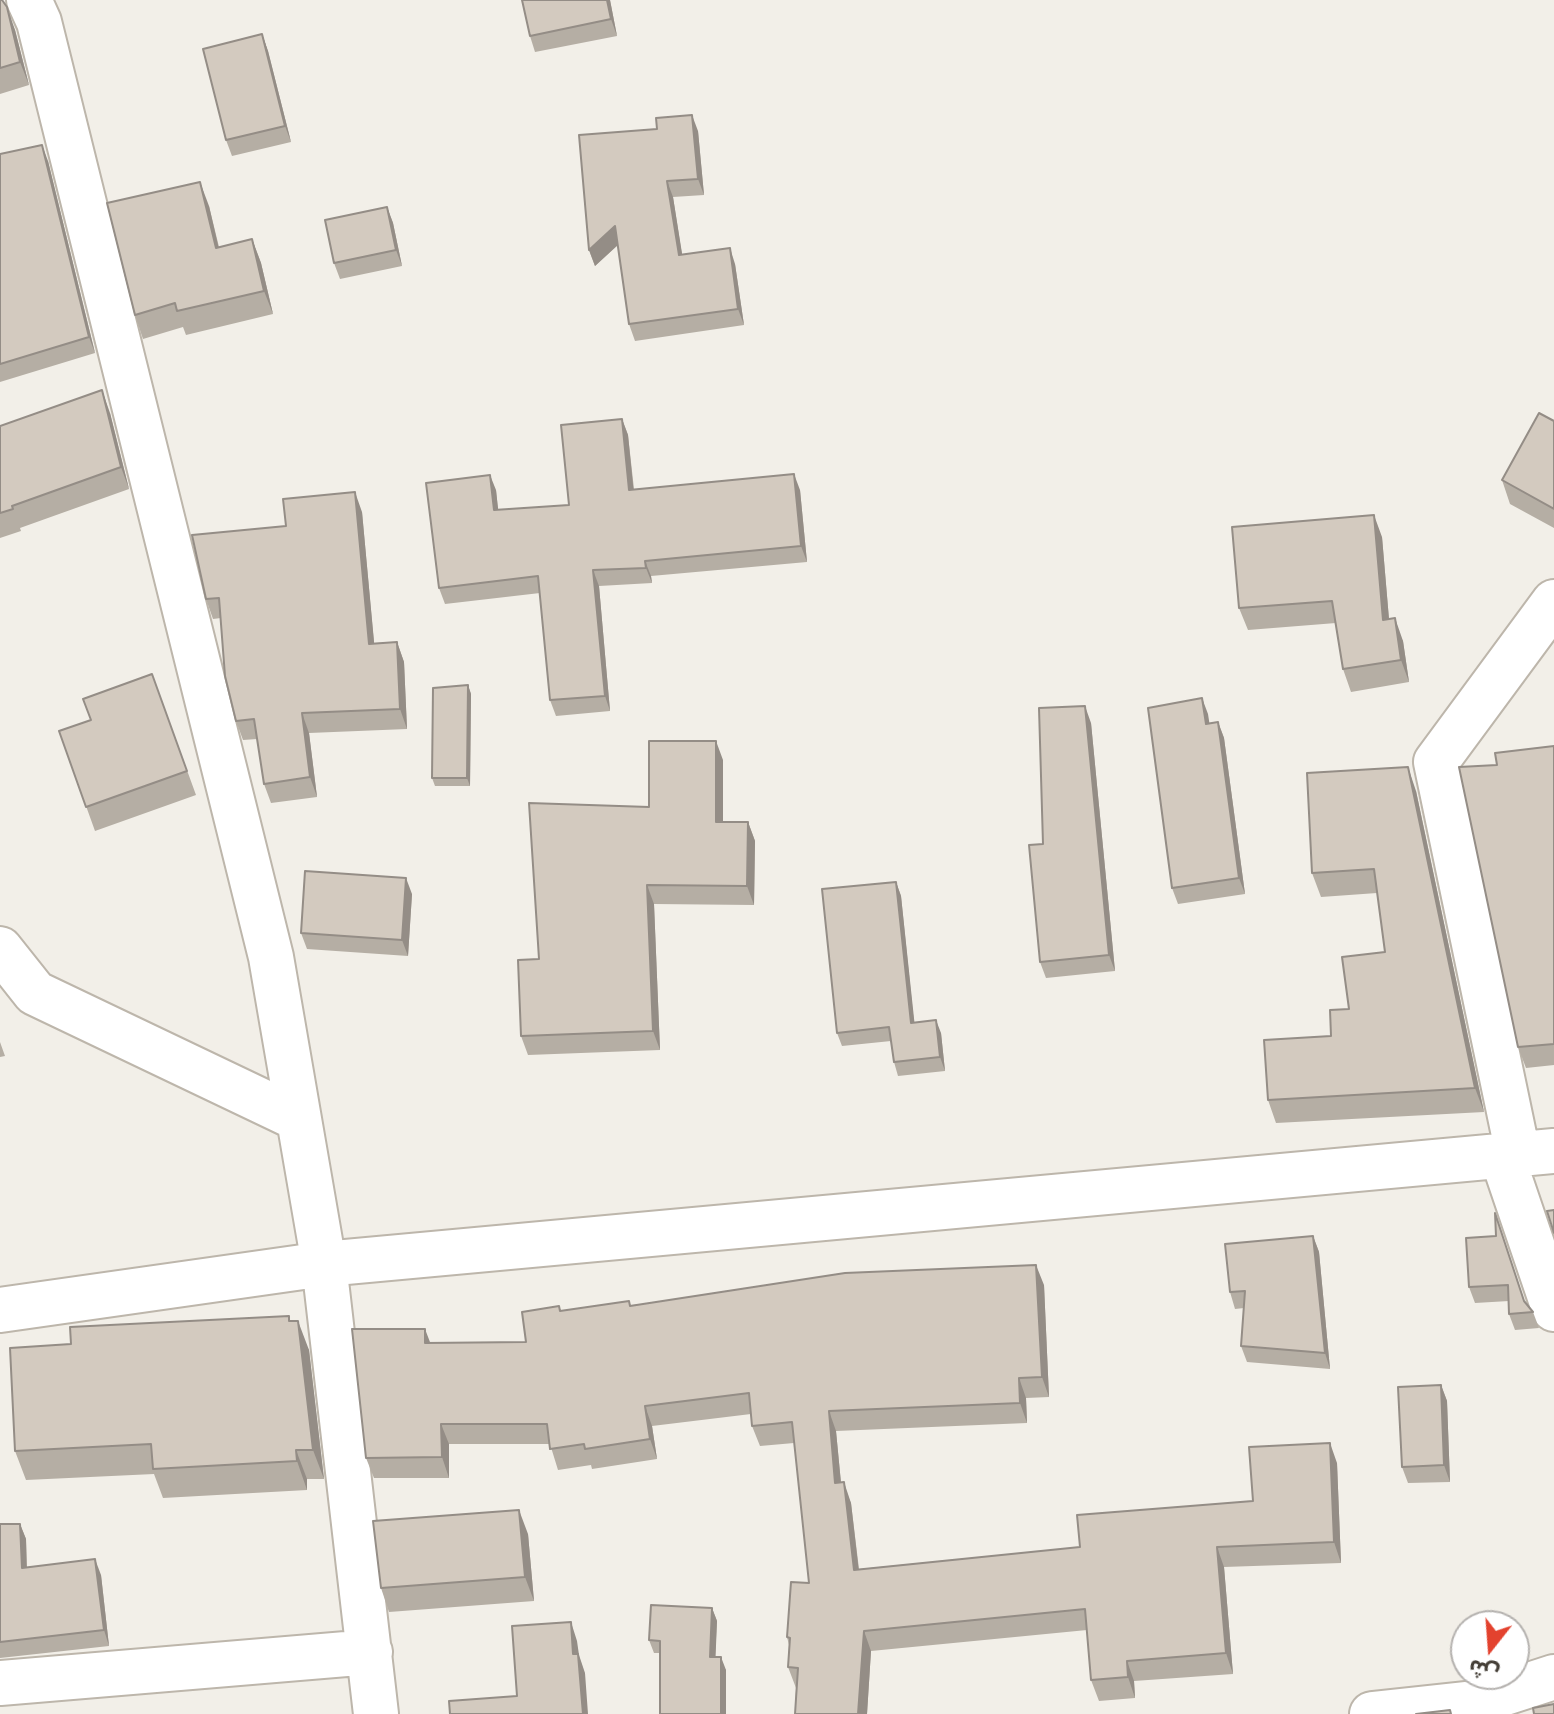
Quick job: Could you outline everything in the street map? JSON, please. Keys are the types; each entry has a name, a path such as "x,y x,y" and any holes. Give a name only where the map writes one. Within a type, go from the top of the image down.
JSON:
{"street":[{"path":"29,0 39,22 271,957 324,1264 376,1714"},
{"path":"1554,602 1436,762 1525,1154 1554,1309"},
{"path":"0,949 35,993 299,1119"},
{"path":"0,1310 324,1264 1525,1154"},
{"path":"0,1683 370,1652"},
{"path":"1372,1714 1474,1703 1554,1677"}],"building":[{"path":"0,0 7,7 20,62 0,68"},
{"path":"522,0 607,0 611,19 530,36"},
{"path":"262,34 285,126 226,140 203,49"},
{"path":"692,115 698,179 667,181 679,255 730,248 738,309 629,324 615,226 589,250 579,135 657,129 656,118"},
{"path":"42,145 89,337 0,364 0,154"},
{"path":"200,182 216,248 252,239 264,291 177,311 175,303 135,315 107,203"},
{"path":"387,207 396,250 334,263 325,220"},
{"path":"102,390 121,467 0,513 0,426"},
{"path":"1539,413 1554,421 1554,509 1502,480"},
{"path":"622,419 629,490 794,474 801,546 645,561 646,568 593,570 605,696 550,700 538,576 439,588 426,483 490,475 494,510 569,505 561,425"},
{"path":"355,492 369,644 397,642 400,709 302,713 310,777 264,784 254,719 236,721 225,676 219,598 206,599 192,535 286,526 283,499"},
{"path":"1374,515 1383,620 1395,618 1401,660 1343,669 1332,601 1239,608 1232,527"},
{"path":"152,674 187,771 86,807 59,731 91,720 83,699"},
{"path":"468,685 467,778 432,778 433,688"},
{"path":"1202,698 1206,724 1218,722 1239,878 1172,888 1148,708"},
{"path":"1085,706 1109,955 1040,962 1029,845 1043,844 1039,708"},
{"path":"649,741 716,741 716,822 748,822 747,886 647,885 653,1031 521,1036 518,960 539,959 529,803 649,807"},
{"path":"1554,746 1554,1044 1518,1047 1459,767 1497,765 1495,753"},
{"path":"1408,767 1475,1088 1268,1100 1264,1040 1331,1036 1330,1010 1349,1009 1342,957 1385,952 1374,869 1312,873 1307,773"},
{"path":"305,871 406,878 402,940 301,933"},
{"path":"896,882 911,1023 936,1020 940,1057 894,1062 889,1027 837,1033 822,889"},
{"path":"1554,1210 1554,1233 1547,1211"},
{"path":"1495,1213 1524,1301 1533,1312 1509,1314 1508,1285 1469,1287 1466,1238 1496,1236"},
{"path":"1313,1236 1325,1353 1241,1346 1245,1291 1230,1292 1225,1244"},
{"path":"1036,1265 1042,1377 1019,1378 1020,1403 829,1411 835,1483 844,1482 854,1570 1080,1547 1077,1515 1253,1501 1249,1447 1330,1443 1334,1542 1217,1547 1226,1653 1127,1661 1128,1677 1091,1680 1085,1609 864,1631 858,1714 795,1714 798,1668 788,1667 790,1638 787,1637 791,1582 809,1583 792,1422 752,1426 749,1393 645,1406 650,1439 585,1449 584,1444 550,1449 547,1424 441,1424 442,1457 366,1458 352,1329 425,1329 425,1343 526,1342 522,1312 559,1306 560,1311 629,1301 630,1306 845,1273"},
{"path":"289,1316 289,1321 298,1321 313,1450 296,1450 297,1461 153,1469 151,1444 15,1451 10,1348 71,1344 70,1327"},
{"path":"1441,1385 1444,1465 1402,1467 1398,1387"},
{"path":"519,1510 525,1577 381,1588 373,1521"},
{"path":"0,1524 20,1524 22,1568 95,1559 104,1630 0,1642"},
{"path":"651,1605 712,1608 710,1657 721,1657 721,1714 660,1714 660,1641 649,1640"},
{"path":"571,1622 573,1654 578,1654 583,1714 450,1714 449,1701 517,1696 512,1626"},
{"path":"1554,1704 1554,1714 1534,1714 1533,1708"},
{"path":"1450,1710 1451,1714 1416,1714"}]}
